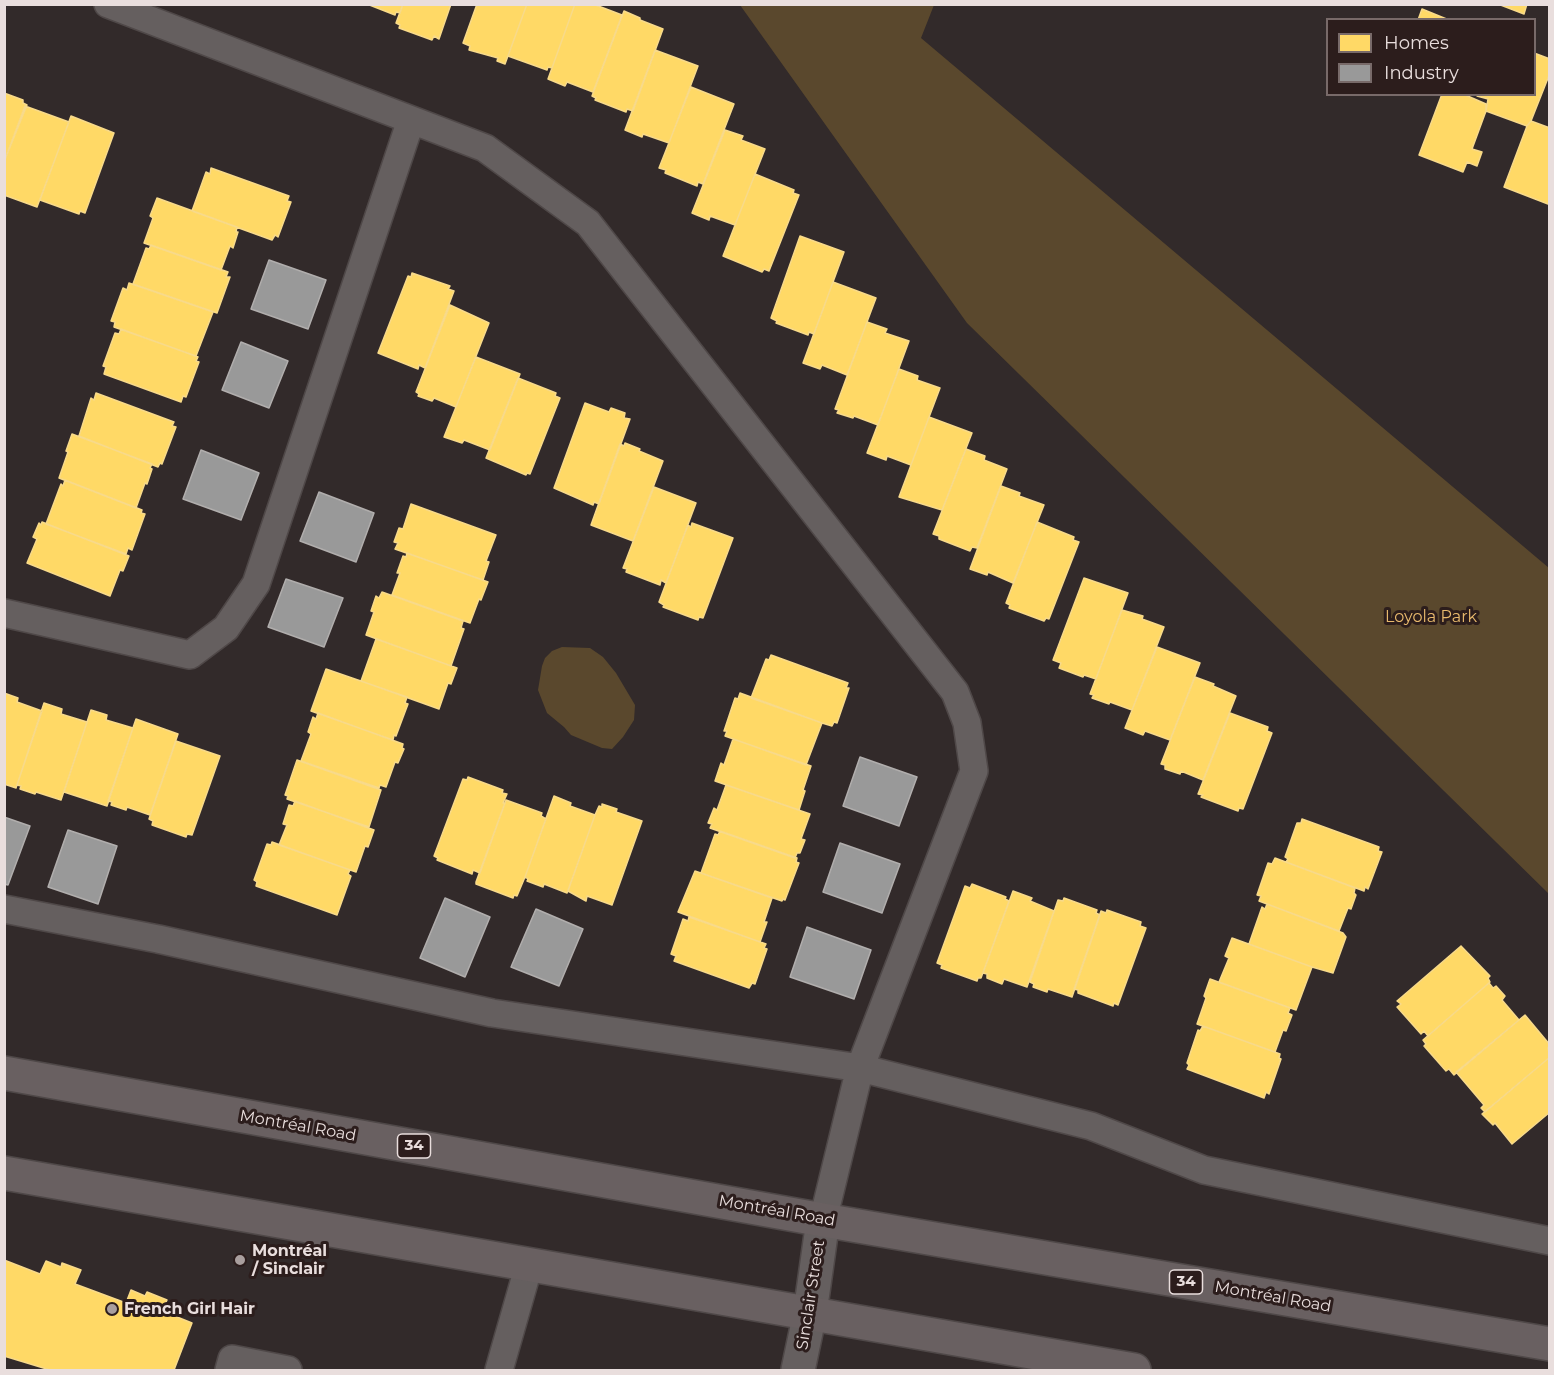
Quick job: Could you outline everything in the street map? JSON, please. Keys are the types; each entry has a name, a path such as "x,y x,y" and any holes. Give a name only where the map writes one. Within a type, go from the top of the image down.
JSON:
{"main road":[{"name":"Montréal Road","path":"4,1074 823,1220 1550,1344"},
{"path":"4,1173 1134,1371"}],"street":[{"name":"Sinclair Street","path":"798,1371 810,1313 823,1220"}],"lane":[{"path":"108,4 485,148 588,223 955,693 967,723 974,771 860,1068 823,1220"},
{"path":"4,613 190,655 226,628 256,584 411,120"},
{"path":"4,909 158,939 492,1013 860,1068 1091,1126 1204,1170 1550,1241"},
{"path":"499,1371 529,1264"},
{"path":"229,1371 232,1359 288,1371"}],"green space":[{"name":"Loyola Park","path":"740,5 934,5 921,38 1549,568 1549,894 967,323"},
{"path":"562,647 590,648 603,657 616,673 635,705 634,720 612,749 602,748 571,735 547,713 538,690 542,666 545,658 552,651"}],"building: Homes":[{"path":"367,4 403,4 400,13 396,12 395,15"},
{"path":"403,4 451,4 439,39 434,36 432,40 399,28 400,25 396,23"},
{"path":"477,4 527,4 505,64 497,61 498,58 469,50 470,46 463,43"},
{"path":"527,4 575,4 552,68 548,67 547,70 508,56"},
{"path":"575,4 593,4 622,15 593,92 567,82 565,86 548,79"},
{"path":"1498,4 1527,4 1524,14"},
{"path":"1422,9 1444,18 1419,18"},
{"path":"624,11 663,29 633,111 627,109 626,112 595,100 596,98 592,96"},
{"path":"655,50 698,66 669,143 643,134 642,137 625,130"},
{"path":"1536,54 1550,59 1550,73 1527,126 1486,111 1488,99 1477,96 1536,96"},
{"path":"691,87 734,104 703,184 698,182 697,186 665,173 666,170 659,168"},
{"path":"4,93 23,100 23,103 27,105 4,162"},
{"path":"1441,96 1468,96 1486,104 1486,111 1472,149 1482,152 1477,166 1467,162 1463,172 1419,155"},
{"path":"25,106 69,122 37,207 4,195 4,162"},
{"path":"71,116 114,133 85,213 80,211 79,214 40,200"},
{"path":"1531,121 1550,128 1550,199 1548,204 1504,187 1527,126"},
{"path":"725,130 743,136 741,140 765,149 735,225 710,216 709,220 692,213"},
{"path":"211,168 289,196 287,201 291,202 278,237 275,235 272,240 192,211 206,172 210,174"},
{"path":"755,174 794,190 793,193 799,195 769,271 764,269 762,272 723,256"},
{"path":"157,198 237,227 236,232 238,232 233,248 230,246 221,270 144,243"},
{"path":"800,236 844,252 814,334 809,332 808,335 776,323 777,321 771,318"},
{"path":"151,245 228,272 226,277 230,277 217,313 133,284 146,248 149,249"},
{"path":"412,273 450,286 448,289 454,291 425,368 419,365 418,369 378,353 408,276 411,277"},
{"path":"833,282 876,298 847,375 822,365 820,369 803,363"},
{"path":"129,283 213,312 196,356 114,327 115,322 111,321 123,288 127,290"},
{"path":"450,305 489,323 456,407 434,398 432,401 418,396 416,392"},
{"path":"867,322 887,329 885,333 909,341 878,425 854,416 853,418 837,413 839,410 835,409"},
{"path":"121,329 198,357 196,361 199,362 186,397 183,396 181,402 104,374 106,367 103,366 115,333 119,334"},
{"path":"476,357 520,374 490,450 464,440 462,443 444,437"},
{"path":"899,369 918,376 917,380 940,388 911,465 887,456 886,460 867,453"},
{"path":"518,378 556,393 555,396 560,398 530,474 526,475 486,458"},
{"path":"96,393 174,422 172,426 176,427 162,464 160,463 158,467 79,436 91,398 94,400"},
{"path":"585,403 609,412 611,408 625,413 624,418 630,419 599,504 594,502 593,505 554,488"},
{"path":"929,417 972,433 942,510 899,497"},
{"path":"72,434 152,464 147,484 145,483 136,508 59,478"},
{"path":"625,443 663,461 633,541 591,525 620,444 624,446"},
{"path":"966,449 985,456 984,460 1007,469 977,548 972,547 970,551 939,539 939,536 933,534"},
{"path":"65,480 142,510 141,513 145,514 132,550 128,548 126,554 46,524 61,484 63,486"},
{"path":"1001,486 1020,493 1019,496 1044,505 1013,583 988,572 987,575 970,569"},
{"path":"654,487 696,503 666,583 661,580 660,585 626,572 627,569 623,568"},
{"path":"411,504 496,535 486,561 489,562 483,580 395,549 398,543 394,542 399,528 403,529"},
{"path":"42,522 129,556 123,571 120,570 110,596 27,563 37,539 33,537 39,523 41,525"},
{"path":"1037,522 1074,537 1073,540 1079,542 1049,619 1046,618 1044,621 1009,608 1010,605 1006,603"},
{"path":"692,523 733,538 703,618 699,617 698,620 663,607 664,605 659,602 688,525 691,527"},
{"path":"407,553 488,582 470,623 392,595 403,556 406,557"},
{"path":"1084,578 1128,593 1096,679 1059,668 1061,663 1053,660"},
{"path":"382,592 463,621 461,628 464,629 451,666 366,635 374,612 371,611 376,596 379,598"},
{"path":"1122,610 1143,616 1142,619 1164,627 1132,710 1092,698 1094,695 1090,694"},
{"path":"376,639 457,668 451,684 448,683 439,709 361,681"},
{"path":"1157,647 1200,663 1170,740 1145,731 1143,735 1125,728"},
{"path":"771,655 848,683 846,688 849,688 837,723 834,722 832,726 751,698 766,659 769,660"},
{"path":"326,669 407,697 405,703 408,704 393,740 311,711"},
{"path":"1195,677 1236,696 1203,780 1181,771 1180,774 1165,769 1165,765 1161,764"},
{"path":"4,693 18,698 17,702 42,711 16,788 4,784"},
{"path":"740,693 822,723 806,765 725,736 727,731 724,731 735,698 738,699"},
{"path":"44,703 62,709 61,714 87,722 61,800 20,789 21,786 17,785"},
{"path":"91,710 107,715 106,720 133,728 107,806 64,792"},
{"path":"318,713 403,744 404,749 398,763 395,762 386,787 380,785 379,788 301,761 311,734 308,732 313,717 316,719"},
{"path":"1230,713 1268,727 1267,731 1272,733 1243,809 1239,808 1238,811 1198,794"},
{"path":"136,719 178,734 150,815 127,807 126,810 111,805 112,802 108,801"},
{"path":"733,739 811,766 799,810 715,781 721,763 724,765"},
{"path":"176,741 220,756 192,835 187,834 186,837 152,825 153,821 149,819"},
{"path":"297,760 381,790 369,827 287,799 288,796 285,795"},
{"path":"468,777 503,790 502,793 507,794 480,873 473,870 472,874 437,860 438,858 434,856 463,779 467,780"},
{"path":"726,785 810,814 801,839 805,840 800,853 797,853 795,858 710,828 712,824 708,823 714,808 717,810"},
{"path":"554,796 571,803 570,806 595,815 567,893 544,884 543,887 527,881 525,877"},
{"path":"506,800 542,813 541,816 546,819 525,877 517,896 514,895 513,898 476,884"},
{"path":"295,801 374,830 368,847 365,846 356,872 279,845 287,825 283,824 289,805 293,806"},
{"path":"602,804 617,809 616,812 642,821 612,905 587,896 586,901 568,891 595,815"},
{"path":"1302,819 1379,847 1378,851 1382,852 1368,889 1365,887 1364,891 1286,862 1288,859 1285,857 1297,823 1301,823"},
{"path":"720,831 797,858 796,862 799,863 785,900 782,901 701,873 715,834 718,835"},
{"path":"272,842 350,870 348,874 351,876 337,915 256,886 257,882 254,880 267,844 271,845"},
{"path":"1275,858 1355,888 1356,895 1351,909 1348,908 1339,931 1259,901 1261,896 1257,895 1268,863 1272,864"},
{"path":"695,871 772,898 760,942 678,912"},
{"path":"972,884 1006,897 1005,899 1009,901 981,978 977,981 941,968 942,965 937,963 965,886 970,888"},
{"path":"1013,891 1032,898 1030,901 1054,911 1027,987 1004,979 1002,984 987,978 987,974 983,973"},
{"path":"1064,898 1097,910 1096,913 1100,915 1072,997 1033,987 1034,984 1030,982 1058,900 1063,901"},
{"path":"1267,904 1343,933 1346,937 1333,973 1249,944 1262,907 1265,909"},
{"path":"1107,910 1141,922 1140,926 1146,928 1118,1005 1114,1003 1113,1006 1078,993 1078,990 1074,989 1101,911 1106,913"},
{"path":"689,917 766,944 764,948 767,949 755,984 752,983 749,988 674,961 676,956 671,954 683,919 688,921"},
{"path":"1232,938 1312,967 1296,1010 1219,982 1229,958 1225,956"},
{"path":"1461,946 1490,976 1488,978 1490,982 1428,1036 1424,1031 1421,1034 1397,1007 1401,1004 1397,1001"},
{"path":"1210,979 1290,1008 1288,1013 1292,1015 1286,1031 1283,1030 1275,1052 1197,1024"},
{"path":"1489,983 1493,988 1496,986 1505,996 1502,1000 1519,1020 1454,1075 1449,1069 1446,1071 1424,1046 1426,1044 1423,1040"},
{"path":"1525,1015 1550,1045 1548,1048 1550,1057 1485,1112 1481,1108 1484,1105 1456,1072"},
{"path":"1203,1026 1280,1054 1281,1059 1269,1094 1266,1092 1264,1098 1187,1069 1198,1030 1200,1031"},
{"path":"1550,1057 1550,1112 1512,1144 1495,1123 1493,1125 1482,1114"},
{"path":"4,1260 40,1274 46,1261 61,1267 62,1263 81,1270 75,1284 126,1303 131,1290 145,1296 147,1292 167,1300 162,1311 192,1323 174,1370 50,1370 4,1356"}],"building: Industry":[{"path":"269,260 326,280 308,329 251,309"},
{"path":"241,342 288,361 269,408 222,390"},
{"path":"201,450 259,473 241,520 183,499"},
{"path":"319,492 374,513 356,562 300,541"},
{"path":"286,579 343,598 324,647 268,627"},
{"path":"860,757 917,777 899,826 843,806"},
{"path":"4,817 30,826 8,885 4,884"},
{"path":"68,830 117,846 98,904 48,887"},
{"path":"840,843 900,864 882,913 823,892"},
{"path":"445,898 490,917 465,977 420,958"},
{"path":"536,909 583,929 559,986 511,967"},
{"path":"807,927 871,950 854,999 790,977"}],"place":[{"name":"Montréal / Sinclair","path":"240,1260"},
{"name":"French Girl Hair","path":"112,1309"}]}
